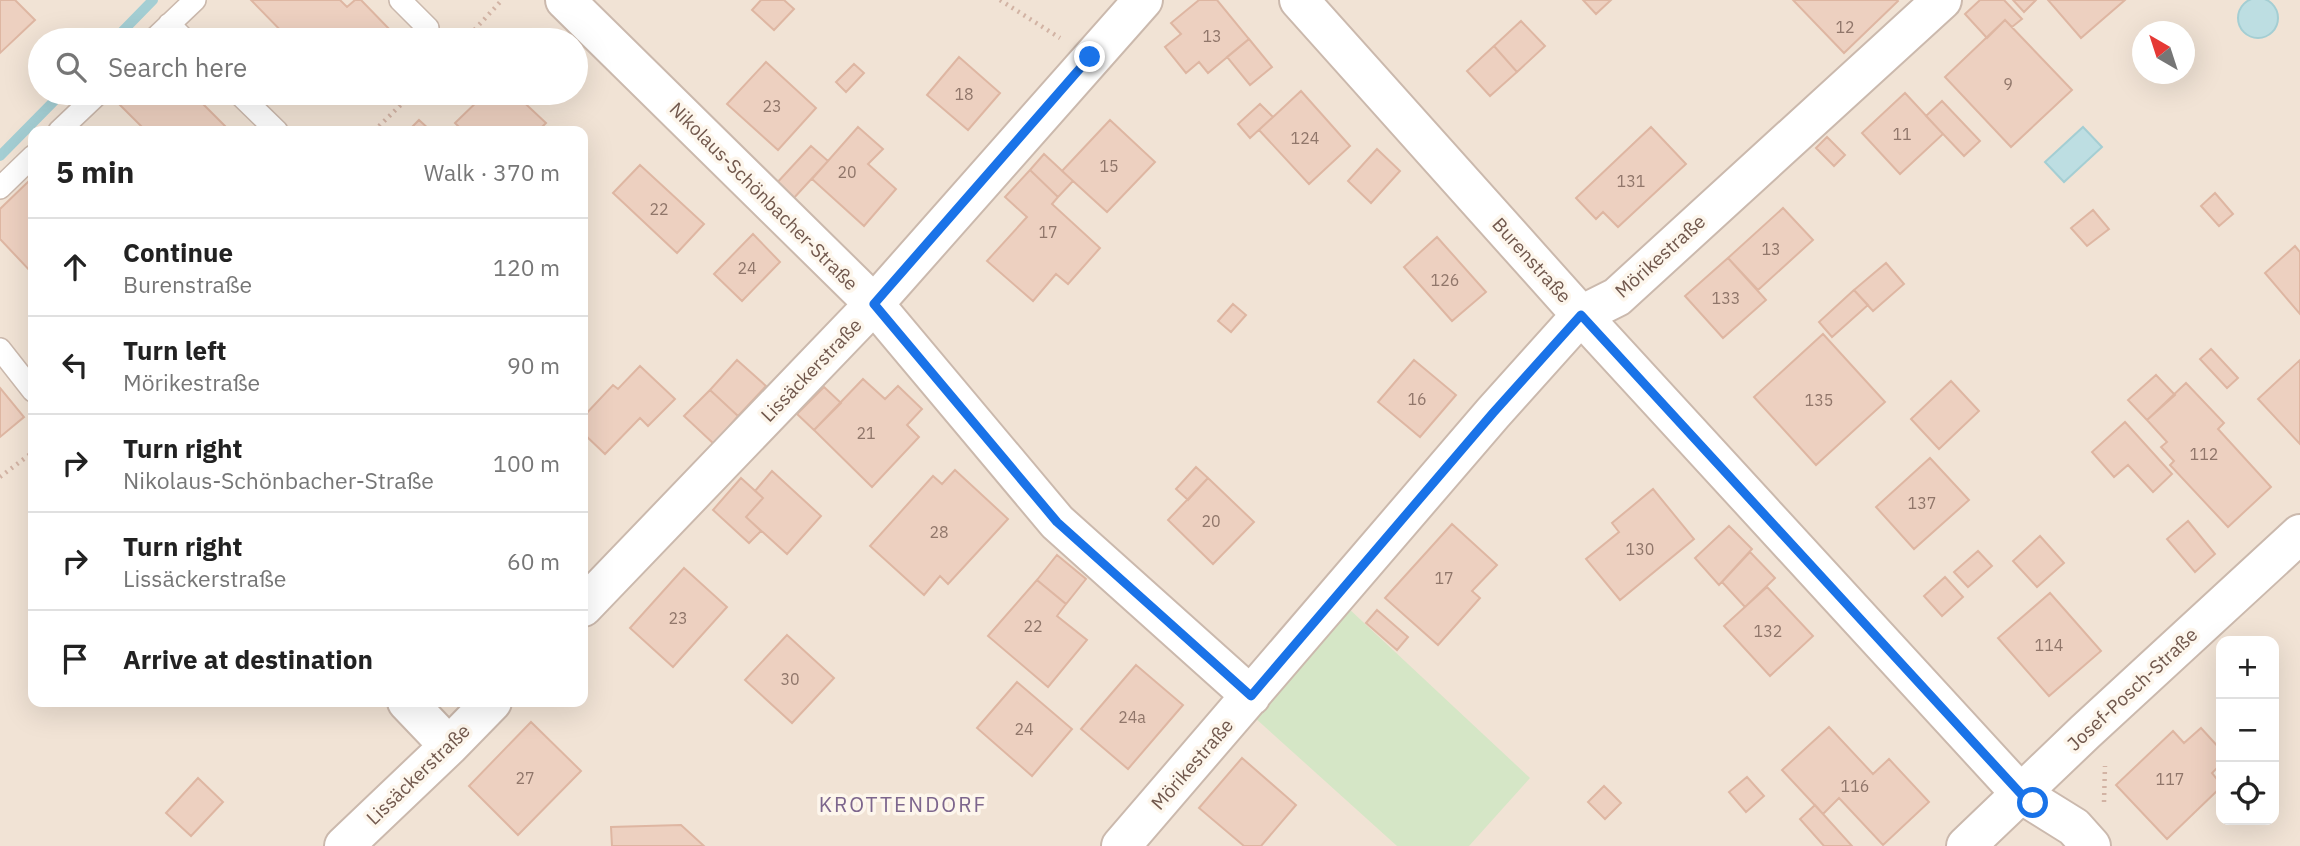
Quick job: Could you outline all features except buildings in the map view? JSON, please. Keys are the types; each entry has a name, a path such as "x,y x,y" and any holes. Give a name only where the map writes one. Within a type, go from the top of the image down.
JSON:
{"street":[{"name":"Nikolaus-Schönbacher-Straße","path":"565,0 874,304 1057,522 1251,696"},
{"name":"Lissäckerstraße","path":"588,602 874,304 1143,0"},
{"name":"Burenstraße","path":"1299,0 1581,315 2021,794 2074,827 2091,846"},
{"name":"Mörikestraße","path":"1121,846 1493,413 1581,315 1617,297 1942,0"},
{"name":"Josef-Posch-Straße","path":"1966,846 2095,722 2300,534"},
{"path":"412,707 449,746"},
{"name":"Lissäckerstraße","path":"344,846 487,707"}],"lane":[{"path":"165,28 195,0"},
{"path":"400,0 428,28"},
{"path":"169,24 173,28"},
{"path":"64,126 86,105"},
{"path":"250,105 272,126"},
{"path":"0,188 28,161"},
{"path":"0,349 28,385"}],"path":[{"path":"476,28 502,0"},
{"path":"1000,0 1090,57"},
{"path":"379,126 401,105"},
{"path":"0,477 28,456"}],"shaded area":[{"path":"0,0 2300,0 2300,846 0,846"}],"green space":[{"path":"1347,607 1530,778 1469,846 1397,846 1254,717"}],"water":[{"path":"2254,-1 2265,0 2272,4 2278,18 2272,32 2258,38 2244,32 2238,18 2244,4"},
{"path":"2083,127 2102,147 2064,182 2045,162"}],"waterway":[{"path":"126,28 153,0"},
{"path":"30,126 50,105"},
{"path":"0,156 28,128"}],"district":[{"name":"KROTTENDORF","path":"903,804"}],"route":[{"path":"1090,57 874,304 1057,522 1251,696 1493,413 1581,315 2021,794 2033,803"}]}
